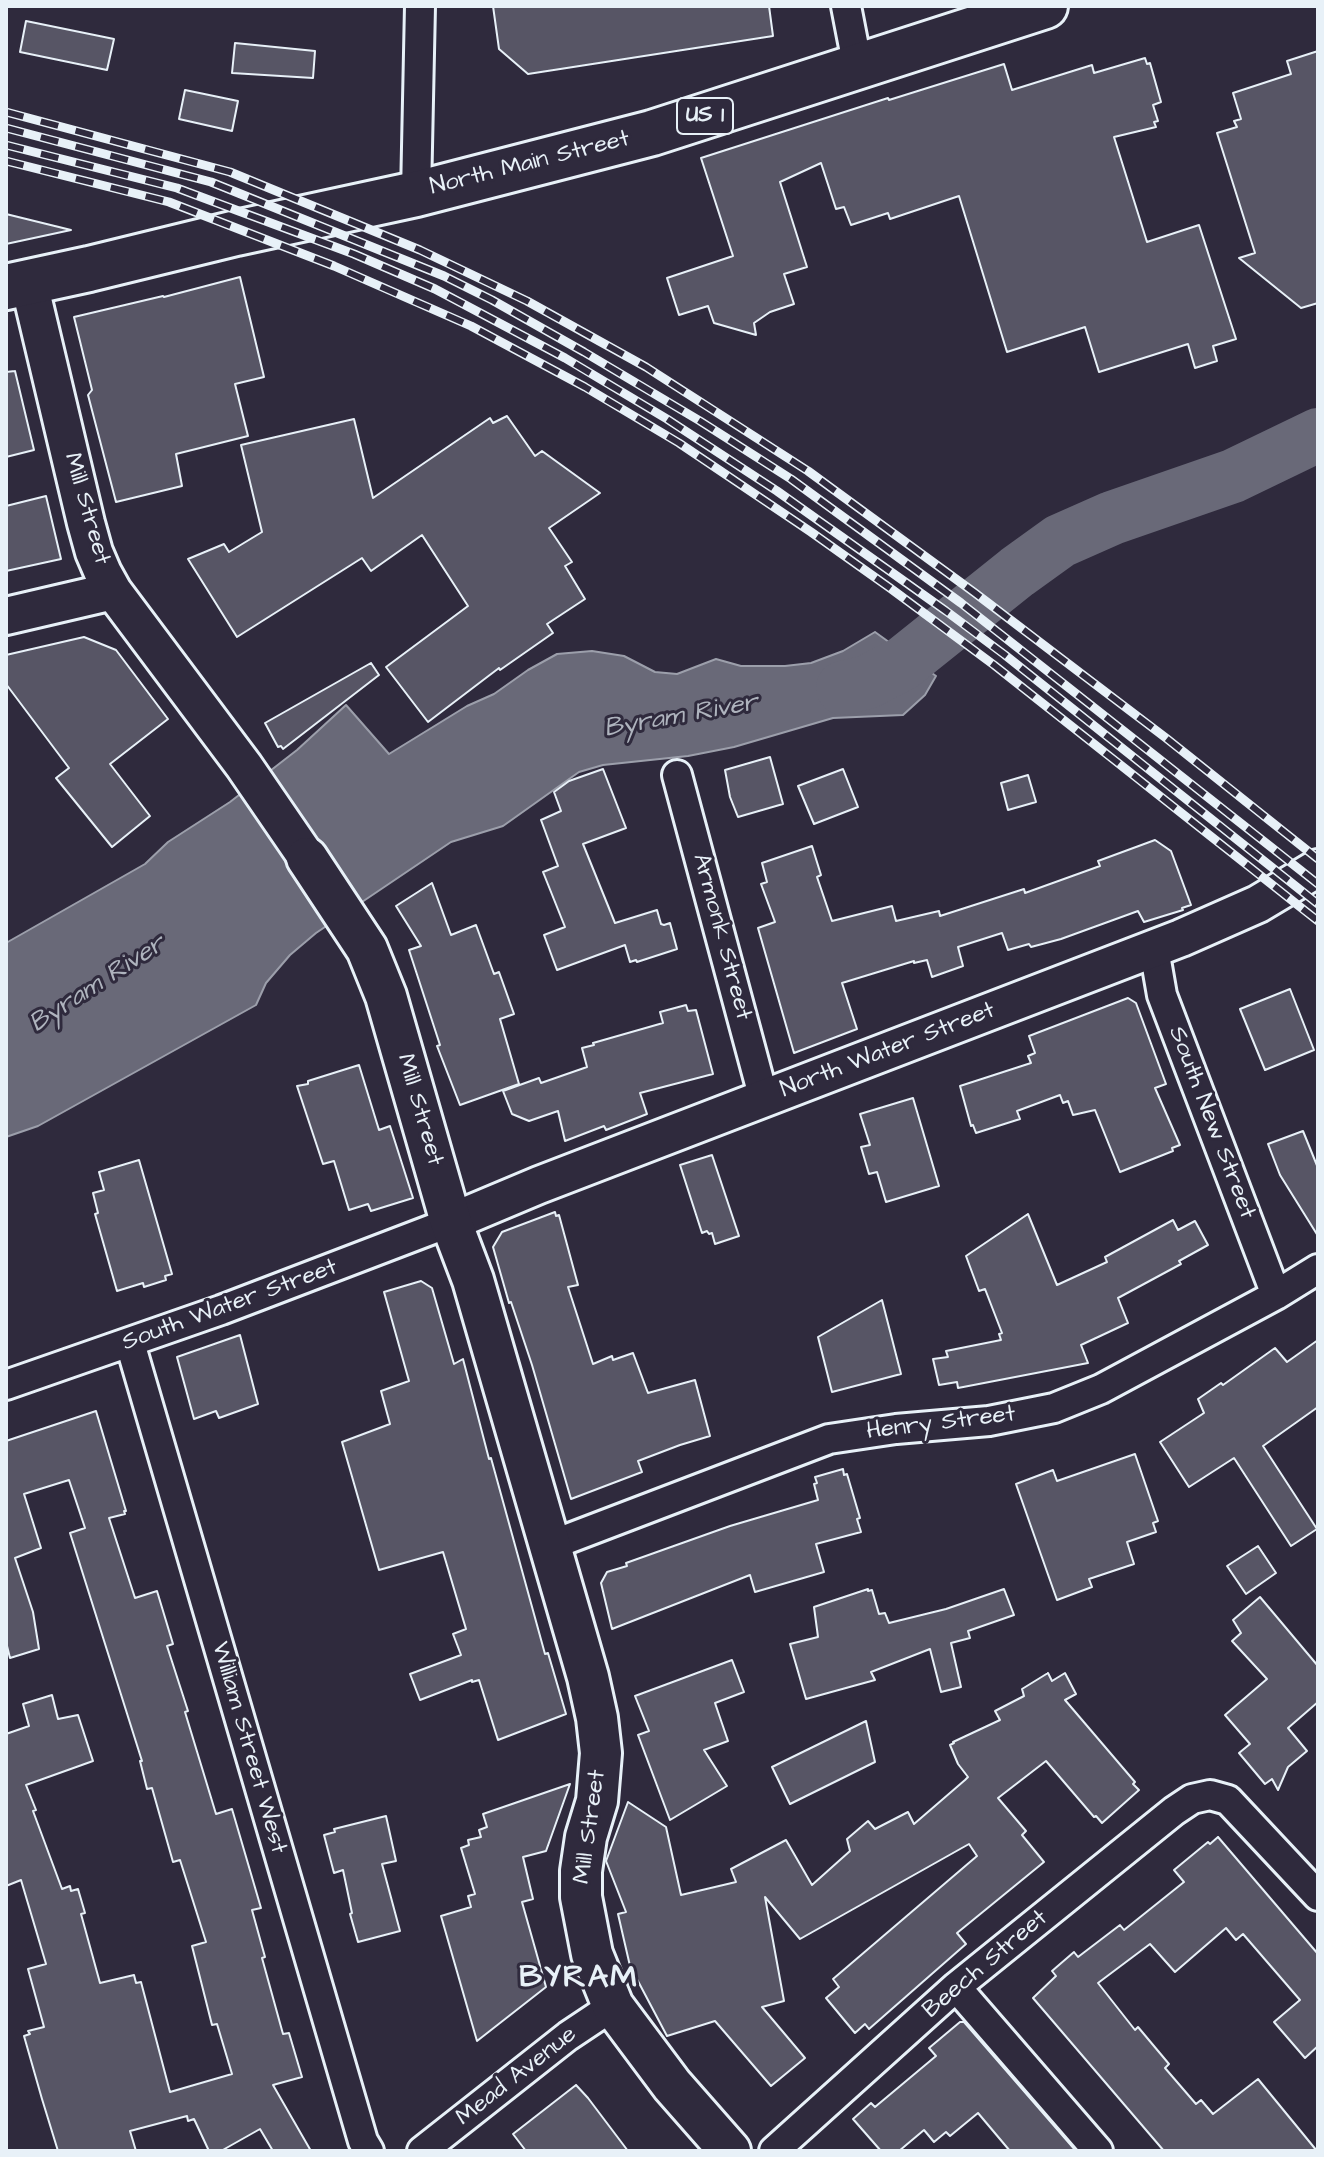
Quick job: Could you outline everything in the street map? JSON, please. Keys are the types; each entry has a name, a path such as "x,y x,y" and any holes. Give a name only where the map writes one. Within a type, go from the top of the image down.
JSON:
{"main road":[{"name":"North Main Street","path":"17,285 416,194 652,133 1045,6"},
{"name":"Mill Street","path":"307,858 367,949 386,996 451,1222 473,1280 580,1650 597,1718 601,1753 597,1801 586,1837 581,1871 581,1897 592,1954 613,2006 672,2085 730,2151"}],"street":[{"path":"416,194 420,6"},
{"path":"846,6 858,68"},
{"name":"Mill Street","path":"17,285 94,552 113,591 244,766 307,858"},
{"path":"6,616 113,591"},
{"name":"Armonk Street","path":"677,775 764,1099"},
{"name":"North Water Street","path":"451,1222 539,1185 1154,949 1258,904 1318,868"},
{"name":"South New Street","path":"1154,949 1162,995 1276,1295"},
{"name":"South Water Street","path":"6,1385 130,1343 451,1222"},
{"name":"Henry Street","path":"549,1546 829,1439 896,1429 989,1421 1054,1408 1101,1389 1276,1295 1318,1269"},
{"name":"William Street West","path":"130,1343 363,2141 369,2151"},
{"name":"Beech Street","path":"774,2151 956,1987 1192,1799 1210,1795 1228,1800 1313,1879"},
{"path":"956,1987 1098,2151"},
{"name":"Mead Avenue","path":"422,2151 568,2036 613,2006"}],"water":[{"path":"875,632 936,676 925,695 903,715 833,718 734,747 688,756 603,765 579,772 503,826 451,842 316,933 290,955 266,983 256,1005 38,1126 6,1137 6,943 145,864 168,842 230,802 297,750 346,705 389,754 557,654 592,651 624,656 655,672 677,674 716,659 741,666 811,663 843,651"}],"building":[{"path":"493,6 769,6 773,36 528,74 499,49"},
{"path":"26,21 114,39 107,70 20,52"},
{"path":"235,43 315,51 313,78 232,73"},
{"path":"1318,51 1318,303 1301,308 1239,258 1255,253 1217,133 1237,127 1234,121 1241,119 1233,93 1291,74 1287,61"},
{"path":"1145,58 1147,64 1150,63 1161,102 1153,105 1158,121 1154,122 1156,127 1114,137 1147,242 1199,225 1236,339 1213,346 1217,361 1195,368 1188,344 1099,372 1085,327 1007,352 959,196 890,219 888,213 851,225 844,207 836,209 821,163 780,182 807,267 784,274 794,304 770,312 754,323 756,335 714,323 708,306 679,315 667,278 733,256 701,158 1004,64 1012,90 1092,65 1094,73"},
{"path":"185,90 238,101 232,131 179,119"},
{"path":"6,214 71,230 6,244"},
{"path":"240,277 264,377 235,384 248,436 176,454 182,486 116,502 88,395 92,390 74,317"},
{"path":"15,371 34,450 6,457 6,372"},
{"path":"507,416 535,456 542,451 600,493 549,528 572,562 565,566 585,599 547,624 553,633 499,668 428,722 386,667 468,606 422,535 371,571 362,558 237,637 188,559 224,544 229,552 262,532 241,445 354,419 373,498 490,418 493,423"},
{"path":"46,496 61,559 6,571 6,506"},
{"path":"84,637 116,650 168,719 110,764 150,816 112,847 56,778 69,768 6,684 6,655"},
{"path":"371,663 379,675 283,749 278,747 265,723"},
{"path":"770,757 783,804 738,817 725,770"},
{"path":"603,769 626,828 583,844 615,923 657,910 661,924 670,923 677,949 630,962 625,945 557,970 544,935 565,927 543,872 558,866 541,820 561,811 554,792 569,781"},
{"path":"843,769 858,807 814,824 798,786"},
{"path":"1028,775 1036,802 1008,810 1001,783"},
{"path":"1155,840 1171,851 1191,905 1183,910 1144,922 1138,911 1061,939 1008,950 1002,933 958,947 963,966 932,977 927,960 914,961 842,983 857,1029 794,1053 758,928 775,922 761,884 767,882 762,863 812,846 821,875 817,877 832,921 892,906 896,921 939,911 940,916 1024,889 1025,893 1100,866 1098,861"},
{"path":"432,883 451,935 476,925 494,974 499,972 514,1014 500,1019 519,1084 460,1105 437,1046 440,1045 409,950 421,946 396,906"},
{"path":"1290,989 1314,1050 1265,1070 1240,1009"},
{"path":"1128,998 1136,1003 1166,1084 1155,1088 1180,1145 1172,1148 1173,1151 1120,1172 1095,1110 1073,1115 1068,1101 1063,1103 1060,1095 1017,1111 1020,1119 976,1133 971,1126 960,1086 1031,1063 1028,1056 1035,1053 1029,1036"},
{"path":"686,1005 688,1011 696,1010 713,1074 640,1093 647,1114 565,1141 558,1111 529,1121 512,1114 503,1091 539,1078 541,1083 587,1067 582,1048 663,1023 660,1012"},
{"path":"359,1065 379,1130 390,1126 413,1198 371,1211 368,1204 349,1210 334,1161 323,1164 297,1086"},
{"path":"913,1098 939,1186 886,1202 877,1172 869,1174 861,1147 870,1145 860,1114"},
{"path":"1303,1131 1318,1168 1318,1236 1280,1175 1268,1144"},
{"path":"712,1155 739,1236 715,1244 712,1233 702,1233 680,1165"},
{"path":"139,1160 172,1274 165,1276 166,1280 144,1287 143,1283 117,1291 95,1214 98,1213 93,1193 104,1190 99,1172"},
{"path":"555,1212 556,1216 559,1215 578,1285 568,1287 593,1364 612,1356 613,1360 633,1353 648,1393 695,1380 710,1436 638,1461 642,1472 571,1499 493,1247 502,1232"},
{"path":"1028,1214 1057,1285 1107,1262 1105,1257 1173,1220 1178,1230 1195,1221 1208,1245 1179,1261 1181,1264 1118,1298 1128,1323 1081,1345 1088,1363 958,1388 957,1382 939,1385 933,1359 948,1357 946,1351 1001,1340 999,1334 1002,1333 985,1289 979,1291 966,1256"},
{"path":"421,1281 432,1288 454,1364 463,1359 545,1654 548,1653 566,1714 498,1740 479,1680 420,1700 410,1674 461,1655 453,1634 466,1629 443,1552 379,1570 342,1442 390,1424 381,1391 409,1381 384,1292"},
{"path":"882,1300 901,1374 832,1392 818,1337"},
{"path":"240,1335 258,1404 219,1418 216,1411 194,1419 177,1357"},
{"path":"1318,1340 1318,1407 1263,1446 1317,1529 1291,1546 1234,1458 1189,1487 1160,1442 1204,1413 1198,1399 1275,1348 1287,1362"},
{"path":"96,1411 126,1511 109,1518 135,1598 157,1591 173,1644 167,1646 216,1814 232,1809 261,1908 252,1910 265,1957 262,1958 283,2034 289,2033 302,2077 273,2085 311,2151 273,2151 260,2129 221,2151 209,2151 194,2119 188,2121 187,2116 130,2131 136,2151 58,2151 42,2099 24,2036 30,2034 28,2031 44,2027 28,1969 46,1964 21,1880 6,1886 6,1734 29,1726 23,1704 52,1695 58,1719 78,1715 93,1761 26,1785 62,1889 70,1886 71,1891 78,1889 85,1913 81,1914 100,1983 134,1975 136,1983 141,1982 170,2092 232,2074 217,2024 212,2025 192,1946 206,1942 180,1860 173,1862 152,1788 147,1789 142,1761 70,1533 85,1528 69,1480 24,1494 41,1548 15,1558 33,1612 39,1649 10,1658 6,1642 6,1441"},
{"path":"1135,1454 1158,1521 1153,1523 1156,1532 1127,1542 1134,1564 1089,1579 1092,1587 1057,1600 1016,1484 1053,1470 1057,1481"},
{"path":"843,1469 860,1518 857,1519 861,1532 816,1544 824,1572 755,1592 750,1575 612,1629 601,1583 607,1572 730,1526 818,1500 815,1477"},
{"path":"1258,1546 1276,1573 1246,1594 1227,1566"},
{"path":"1004,1589 1014,1615 968,1631 970,1638 951,1643 961,1687 941,1692 930,1649 871,1672 875,1680 806,1699 790,1644 818,1637 814,1607 872,1590 879,1614 885,1613 889,1623 946,1609"},
{"path":"1260,1597 1318,1666 1318,1702 1288,1728 1307,1751 1288,1767 1278,1790 1272,1779 1265,1784 1239,1753 1250,1744 1225,1715 1267,1679 1232,1641 1241,1633 1233,1620"},
{"path":"732,1660 744,1692 715,1703 728,1741 704,1750 727,1786 670,1820 638,1735 649,1731 635,1696"},
{"path":"1048,1673 1052,1681 1065,1673 1076,1694 1065,1700 1139,1790 1102,1823 1046,1761 998,1798 1026,1831 1022,1835 1044,1862 957,1933 966,1944 869,2029 865,2024 855,2033 826,1998 839,1987 833,1979 977,1856 969,1844 800,1939 765,1897 784,2001 762,2007 805,2058 771,2086 715,2021 667,2036 630,1966 618,1914 626,1912 606,1861 628,1802 666,1827 681,1895 736,1882 731,1869 786,1840 812,1885 850,1851 847,1839 868,1821 875,1829 908,1812 914,1824 965,1780 968,1777 950,1745 1000,1720 995,1711 1024,1696 1022,1689"},
{"path":"866,1721 875,1762 790,1804 772,1767"},
{"path":"570,1784 546,1851 523,1857 533,1899 522,1902 546,1987 477,2041 441,1916 471,1907 468,1896 475,1894 461,1848 469,1845 468,1840 481,1837 479,1830 487,1827 483,1814"},
{"path":"386,1816 396,1861 382,1864 400,1931 358,1942 343,1870 334,1873 324,1835 335,1832 334,1829"},
{"path":"1218,1837 1318,1954 1318,2046 1305,2058 1274,2022 1300,2000 1243,1934 1236,1940 1226,1928 1175,1972 1150,1944 1098,1983 1135,2030 1138,2027 1169,2064 1165,2068 1196,2104 1201,2100 1213,2114 1258,2079 1317,2151 1164,2151 1033,1998 1056,1976 1052,1971 1074,1952 1078,1957 1120,1925 1124,1930 1184,1882 1174,1870"},
{"path":"964,2022 1076,2151 1010,2151 978,2113 950,2136 946,2132 934,2142 924,2130 899,2151 881,2151 853,2119 871,2103 875,2107 936,2056 929,2048"},
{"path":"576,2085 628,2151 526,2151 513,2134"}],"waterway":[{"name":"Byram River","path":"843,688 867,682 902,664 1060,541 1112,518 1233,476 1318,435"}],"railway":[{"path":"6,112 230,172 420,250 527,301 646,367 808,471 975,593 1166,738 1318,859"},
{"path":"6,128 211,182 444,276 584,352 791,479 961,603 1318,884"},
{"path":"6,145 177,188 354,254 435,289 565,358 667,419 777,491 946,611 1318,904"},
{"path":"6,161 169,202 334,266 471,326 585,387 679,443 890,588 994,665 1318,921"}],"district":[{"name":"BYRAM","path":"579,1979"}]}
